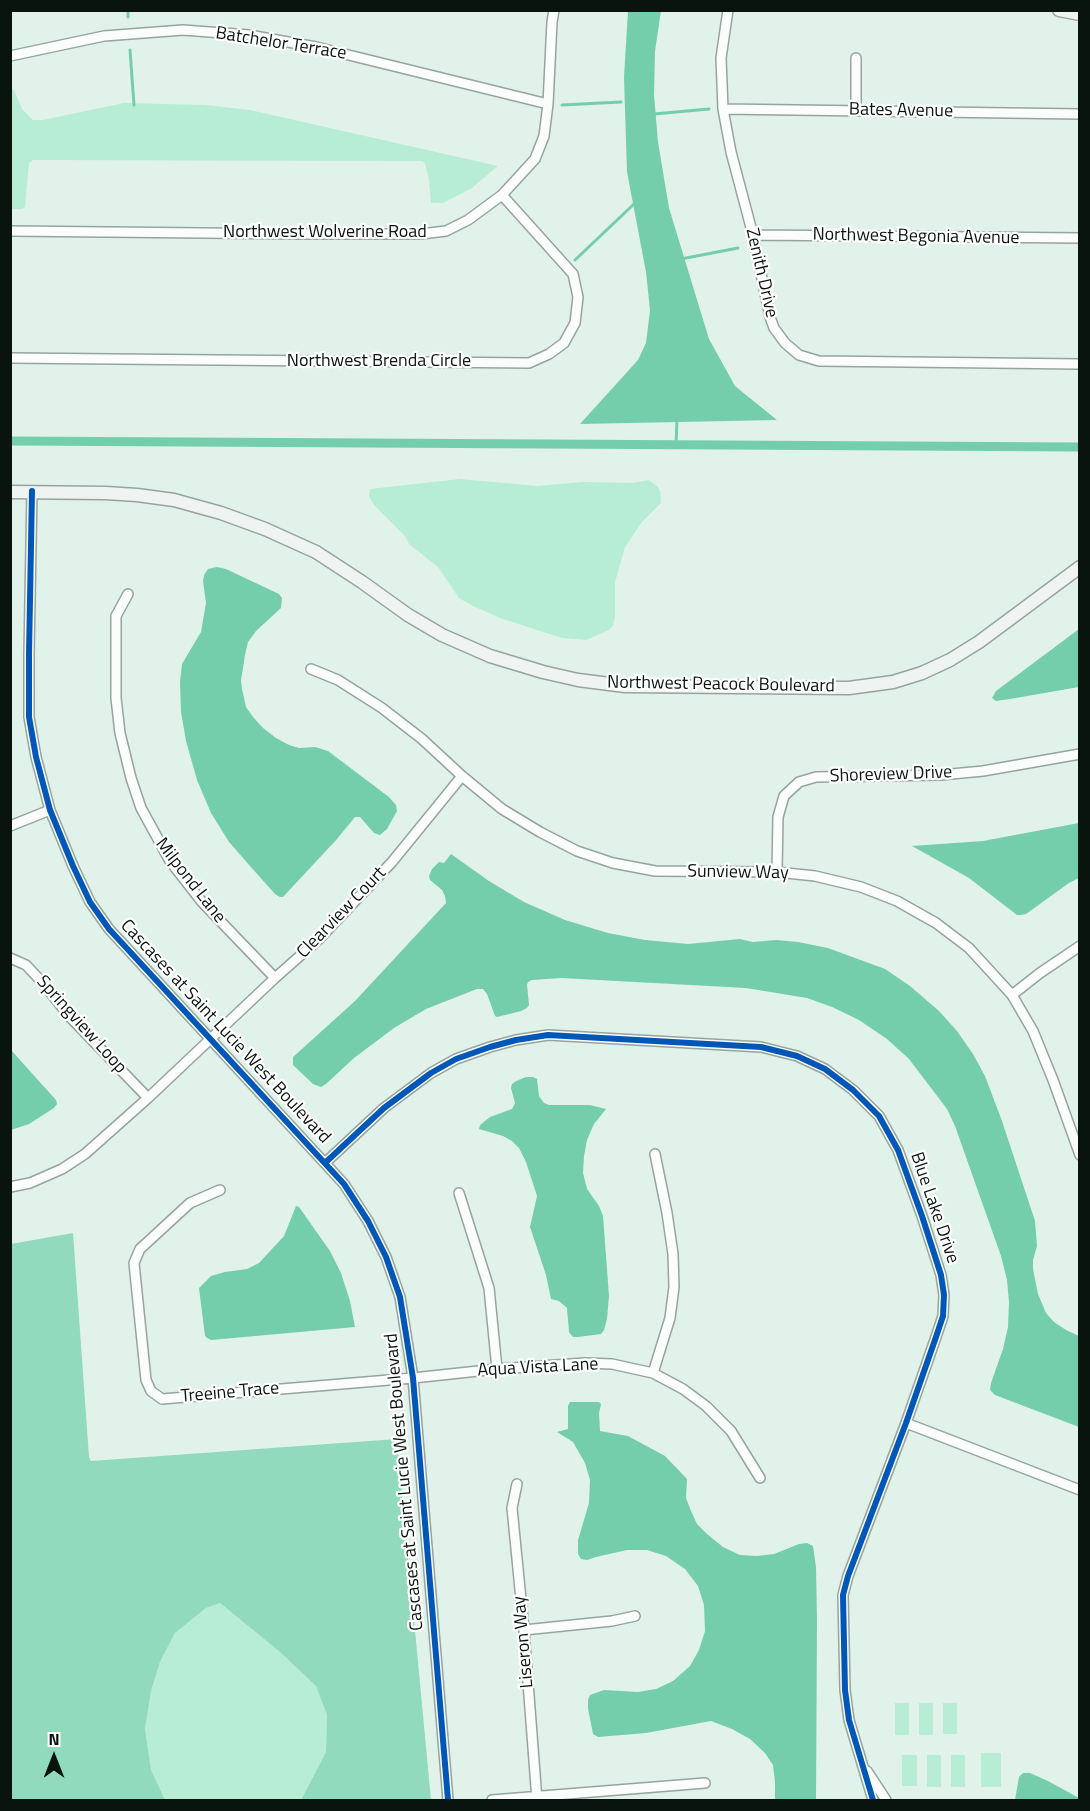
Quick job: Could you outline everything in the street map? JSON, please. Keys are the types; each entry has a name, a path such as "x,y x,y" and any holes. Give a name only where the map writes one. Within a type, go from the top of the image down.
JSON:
{"street":[{"name":"Northwest Wolverine Road","path":"10,231 421,234 446,231 468,220 502,195 535,159 544,136 554,10"},
{"name":"Zenith Drive","path":"728,10 721,57 723,109 731,152 774,328 785,343 792,350 810,359 838,362 1080,364"},
{"path":"1059,10 1080,14"},
{"name":"Batchelor Terrace","path":"10,56 104,36 183,30 249,35 316,47 548,104"},
{"path":"856,58 856,110"},
{"name":"Bates Avenue","path":"723,109 1080,114"},
{"name":"Northwest Brenda Circle","path":"10,358 530,363 549,354 564,343 575,323 578,297 573,274 502,195"},
{"name":"Northwest Begonia Avenue","path":"753,235 1080,238"},
{"name":"Cascases at Saint Lucie West Boulevard","path":"32,491 29,717 50,810 90,902 109,929 345,1185 368,1221 386,1257 400,1297 413,1378 447,1800"},
{"name":"Northwest Peacock Boulevard","path":"10,492 138,495 174,500 221,513 265,529 316,552 408,615 442,635 490,656 578,680 625,686 849,688 893,682 922,673 950,660 979,642 1080,567"},
{"name":"Milpond Lane","path":"128,594 116,616 116,698 120,733 141,808 170,861 202,902 275,978"},
{"name":"Sunview Way","path":"311,669 338,680 382,708 422,739 502,809 577,851 613,863 655,871 777,872 815,876 861,887 897,901 936,923 969,948 1012,994 1033,1031 1080,1155"},
{"name":"Shoreview Drive","path":"777,872 778,817 784,796 799,782 816,777 941,775 983,771 1080,754"},
{"name":"Clearview Court","path":"211,1039 318,940 392,862 462,776"},
{"path":"10,826 50,810"},
{"path":"1012,994 1080,946"},
{"name":"Springview Loop","path":"10,958 26,965 70,1017 148,1098"},
{"name":"Blue Lake Drive","path":"326,1162 384,1108 431,1073 456,1059 490,1047 548,1035 761,1047 797,1056 825,1069 853,1090 879,1116 897,1150 922,1216 941,1275 944,1294 943,1316 843,1595 845,1690 849,1720 873,1800"},
{"path":"10,1187 30,1183 62,1169 85,1154 211,1039"},
{"path":"653,1373 670,1318 674,1287 668,1213 655,1154"},
{"name":"Treeine Trace","path":"220,1190 190,1203 141,1249 134,1263 146,1380 151,1391 162,1399 413,1378"},
{"path":"459,1193 489,1288 497,1369"},
{"name":"Aqua Vista Lane","path":"413,1378 585,1363 612,1364 653,1373 683,1389 706,1406 731,1431 760,1478"},
{"path":"906,1423 1080,1490"},
{"name":"Liseron Way","path":"517,1484 512,1508 537,1798"},
{"path":"524,1630 612,1621 635,1616"},
{"name":"Blue Lake Drive","path":"862,1764 886,1800"},
{"path":"492,1800 705,1783"}],"shaded area":[{"path":"628,11 661,11 655,51 654,95 658,142 669,208 709,339 735,386 777,420 580,424 638,360 646,343 650,310 646,272 627,172 624,77"},
{"path":"10,88 14,90 22,109 33,120 43,120 124,103 205,105 250,110 498,166 472,188 443,203 431,203 425,163 421,161 33,160 29,163 25,207 11,209"},
{"path":"460,479 537,486 583,482 633,483 649,480 658,487 661,503 642,522 625,547 615,582 613,626 586,640 562,638 500,618 473,606 459,598 438,567 409,544 405,536 374,505 369,496 370,489"},
{"path":"217,567 279,594 282,598 281,608 256,631 248,642 241,680 246,707 253,717 263,728 289,745 299,748 315,747 328,751 389,797 396,805 397,811 387,829 380,835 374,833 360,817 355,817 283,897 275,894 229,842 211,813 197,780 186,741 181,712 182,664 201,632 206,603 204,575 208,569"},
{"path":"1079,629 1079,687 996,701 992,698 996,691"},
{"path":"1079,823 1079,878 1026,914 1021,915 1017,915 969,878 912,846 983,841"},
{"path":"451,854 524,902 565,920 608,933 645,940 688,944 740,939 753,942 776,940 828,948 885,969 910,986 939,1011 973,1054 985,1076 1002,1121 1035,1221 1037,1246 1033,1269 1038,1294 1046,1313 1054,1322 1079,1336 1079,1427 995,1395 990,1390 1008,1327 1007,1280 1001,1256 955,1126 947,1109 909,1059 887,1039 859,1020 832,1007 807,998 746,988 561,978 532,980 527,985 529,1005 521,1011 495,1016 487,994 483,989 477,989 426,1009 394,1028 354,1058 326,1084 321,1087 313,1084 293,1065 293,1057 355,1001 446,903 442,890 430,880 429,876 439,862 444,863"},
{"path":"11,1050 56,1100 57,1104 29,1124 11,1130"},
{"path":"526,1077 537,1079 539,1096 544,1103 549,1105 590,1105 606,1109 594,1124 587,1140 583,1173 587,1189 603,1216 609,1296 607,1319 601,1334 573,1337 569,1332 567,1308 559,1301 551,1299 546,1275 530,1227 537,1196 526,1162 519,1148 512,1141 479,1129 480,1125 490,1117 512,1109 515,1103 512,1084"},
{"path":"296,1206 330,1251 341,1273 355,1327 211,1340 207,1338 199,1288 211,1276 247,1269 259,1263 284,1236"},
{"path":"73,1233 91,1461 397,1439 431,1800 301,1800 326,1752 327,1715 316,1686 280,1652 220,1603 206,1608 175,1633 160,1662 151,1691 145,1729 151,1770 165,1800 11,1800 11,1244"},
{"path":"570,1402 599,1402 601,1404 600,1431 628,1436 665,1456 687,1479 686,1498 697,1524 723,1547 740,1555 757,1556 774,1554 799,1544 807,1543 813,1546 816,1567 817,1621 816,1800 775,1800 773,1765 765,1753 750,1739 711,1721 646,1733 598,1737 593,1734 588,1709 590,1695 604,1690 638,1692 656,1689 673,1681 690,1666 699,1650 705,1631 704,1605 698,1586 685,1569 666,1556 647,1550 627,1550 587,1560 581,1559 578,1554 578,1540 589,1503 590,1480 585,1463 573,1442 557,1432 568,1429"},
{"path":"220,1603 280,1652 316,1686 327,1715 326,1752 301,1800 165,1800 151,1771 145,1729 151,1691 160,1662 175,1633 206,1608"},
{"path":"895,1703 909,1703 909,1735 895,1735"},
{"path":"919,1703 933,1703 933,1735 919,1735"},
{"path":"943,1703 957,1703 957,1734 943,1734"},
{"path":"981,1753 1001,1753 1001,1787 981,1787"},
{"path":"902,1755 917,1755 917,1786 902,1786"},
{"path":"927,1755 941,1755 941,1787 927,1787"},
{"path":"951,1755 965,1755 965,1787 951,1787"},
{"path":"1023,1773 1030,1773 1048,1781 1079,1800 1015,1800 1019,1777"}],"waterway":[{"path":"128,10 128,17"},
{"path":"130,50 134,105"},
{"path":"562,105 621,102"},
{"path":"654,114 709,109"},
{"path":"575,260 634,204"},
{"path":"681,259 738,248"},
{"path":"676,446 677,418"},
{"path":"10,441 1080,447"}],"cycle path":[{"path":"32,491 29,717 36,757 50,810 73,866 90,902 109,929 344,1184 368,1221 386,1257 400,1297 413,1378 448,1800"},
{"path":"326,1162 384,1108 431,1073 456,1059 490,1047 548,1035 761,1047 797,1056 825,1069 853,1090 879,1116 898,1150 922,1216 941,1275 944,1295 943,1316 936,1337 843,1595 845,1690 849,1720 873,1800"}]}
